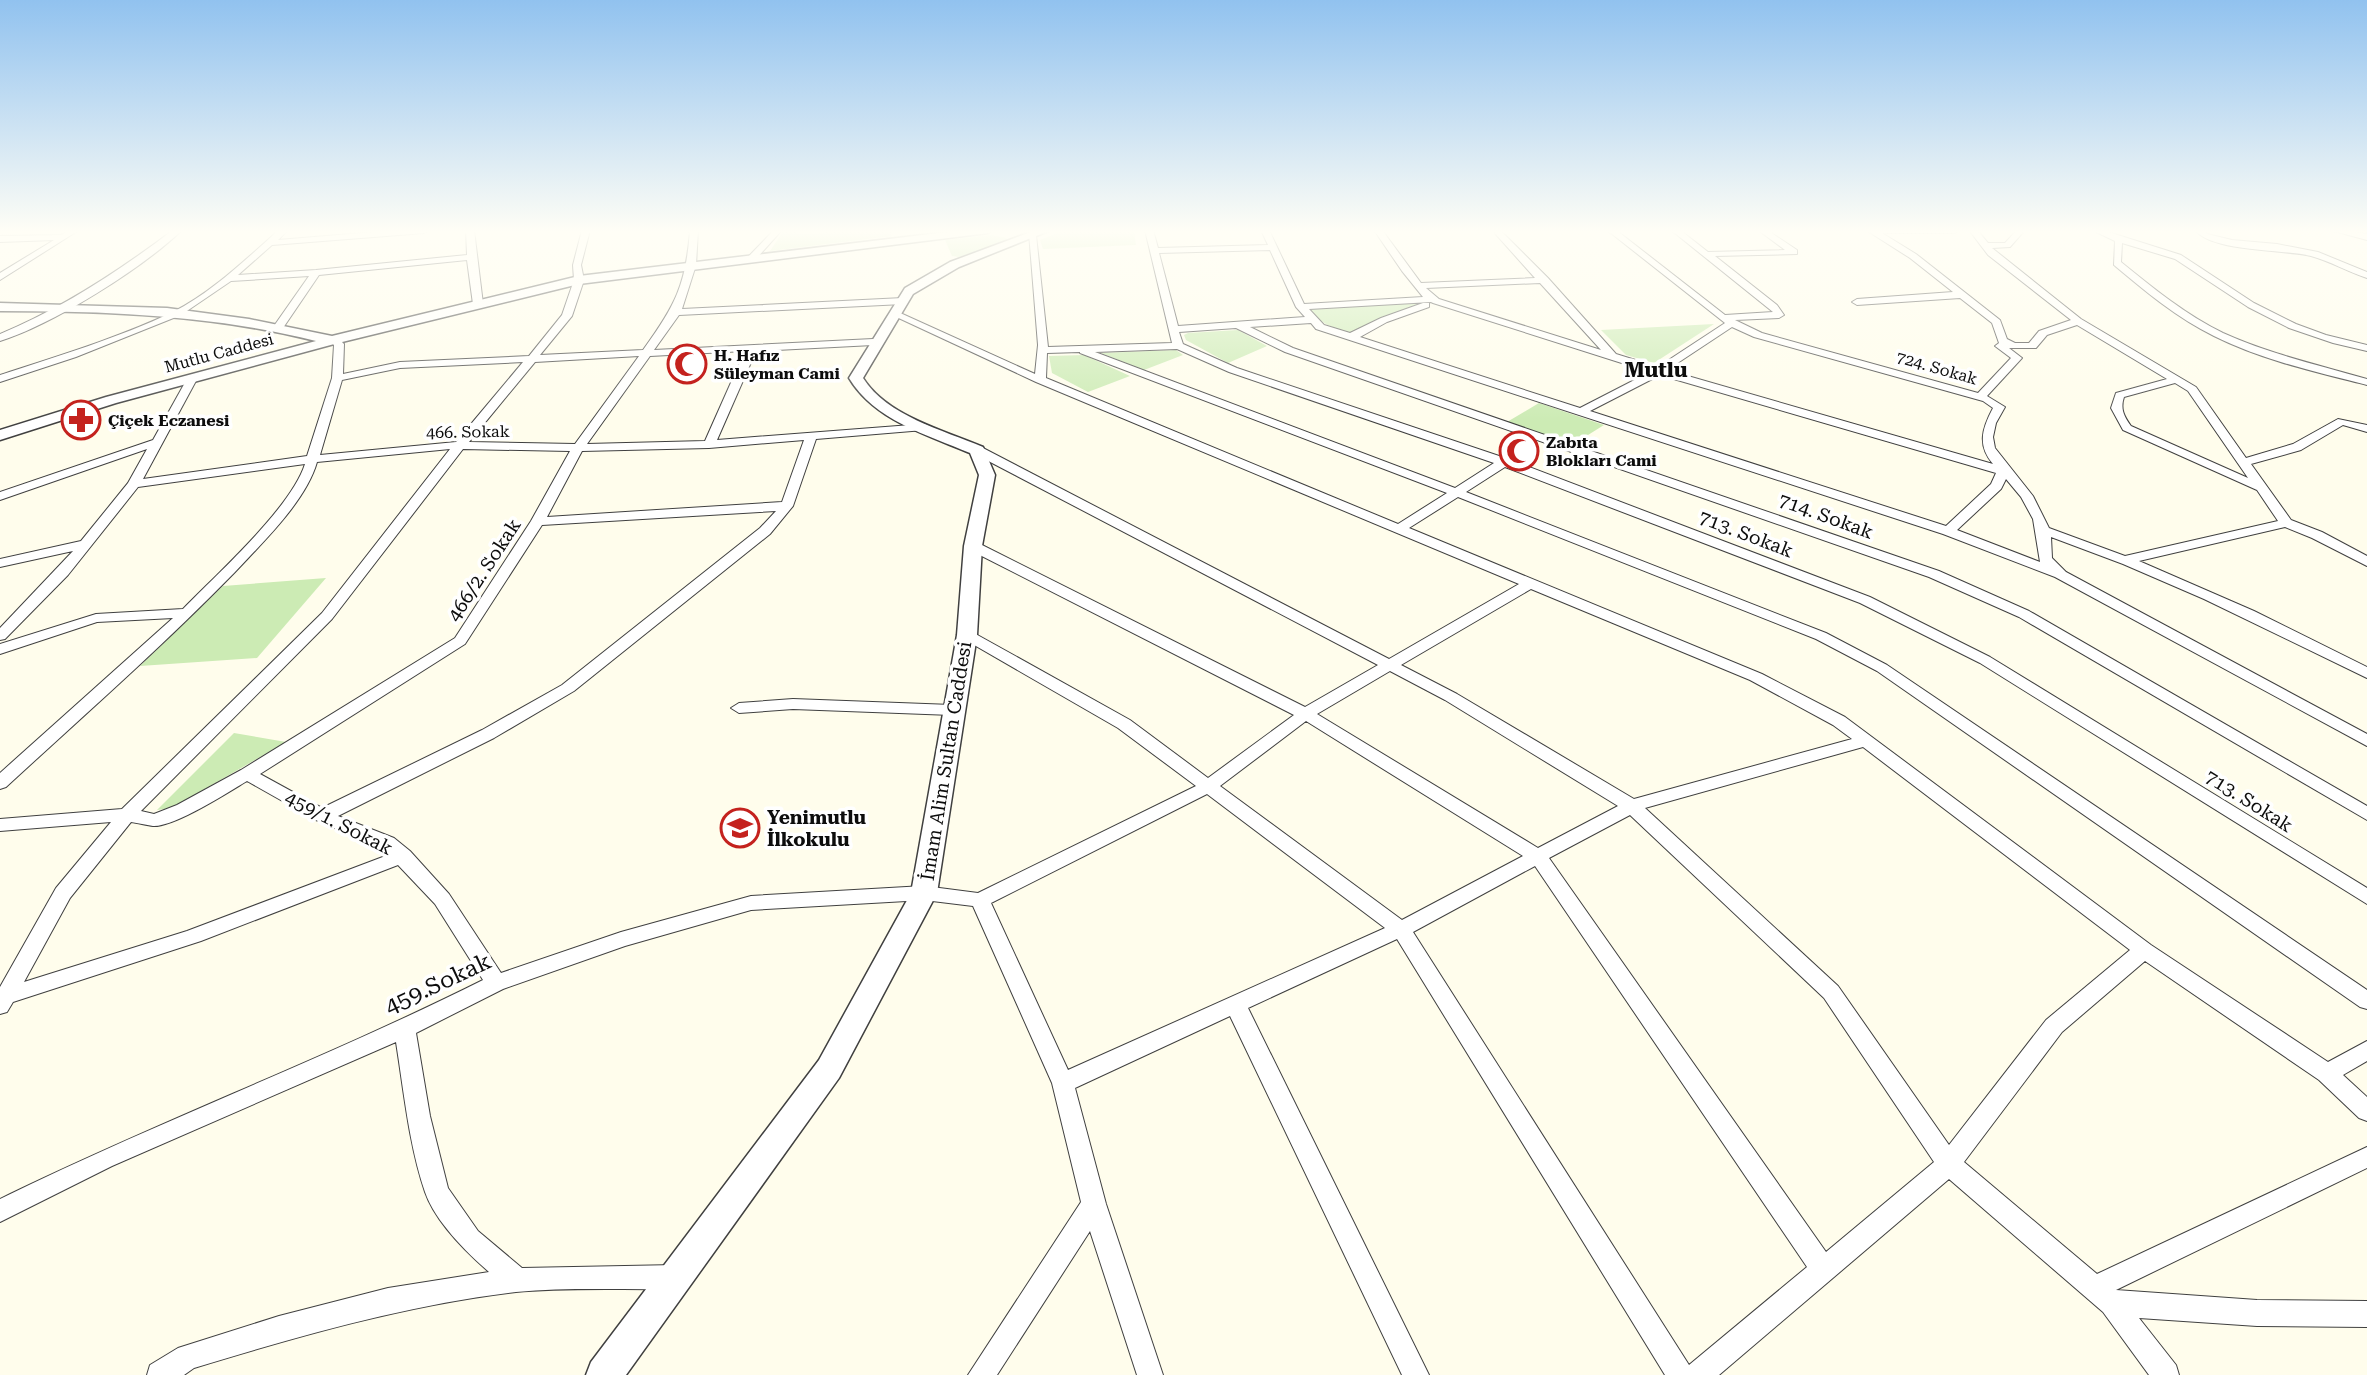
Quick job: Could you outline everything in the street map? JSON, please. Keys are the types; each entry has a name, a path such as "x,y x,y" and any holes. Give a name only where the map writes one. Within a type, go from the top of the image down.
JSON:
{"street":[{"path":"0,338 39,323 88,294"},
{"path":"0,379 72,355 178,313 205,294"},
{"path":"279,326 301,294"},
{"path":"477,294 478,304"},
{"name":"Mutlu Caddesi","path":"0,435 334,340 519,294"},
{"path":"2,1000 63,893 127,815 327,616 460,445 567,316 574,294"},
{"name":"466/2. Sokak","path":"0,825 127,815 155,820 183,809 247,774 460,641 538,521 578,448 676,312 682,294"},
{"path":"906,294 873,342 856,378 860,390 924,427 977,450 1451,697 1632,806 1831,992 1949,1164 2103,1295 2166,1375"},
{"path":"1040,380 1044,350 1042,294"},
{"path":"1044,350 1084,351 1178,345 1166,294"},
{"path":"1295,294 1301,307 1320,327 1948,531 2061,575 2367,741"},
{"path":"1427,294 1433,300"},
{"path":"1558,294 1613,356"},
{"name":"724. Sokak","path":"1693,294 1727,321 1758,335 1980,397 1999,407 1987,434 1988,449 2003,471 2025,493 2045,531 2045,559 2061,575"},
{"path":"1582,411 1659,370 1727,321 1779,315 1774,307 1758,294"},
{"path":"2045,294 2078,321 2192,390 2286,523 2317,535 2367,562"},
{"path":"2153,294 2219,334 2367,382"},
{"path":"2236,294 2304,331 2340,343 2367,348"},
{"path":"1857,302 1901,296 1959,295 1997,322 2002,341 2007,344 2032,346 2043,333 2078,321"},
{"path":"1301,307 1433,300 1659,370 2003,471 1997,486 1948,531"},
{"path":"1351,337 1433,300"},
{"path":"0,307 70,307 178,313 279,326 334,340 339,344 337,379 306,480 257,541 187,613 0,783"},
{"path":"676,312 899,307 1040,380 1756,677 1839,721 2144,950 2327,1073 2367,1111"},
{"path":"1174,329 1311,320"},
{"name":"714. Sokak","path":"1240,326 1289,351 1934,575 2024,614 2367,814"},
{"path":"1980,397 2017,358 1991,336 2001,334"},
{"path":"337,379 400,365 873,342"},
{"name":"713. Sokak","path":"1178,345 1233,370 1504,462 1865,600 1985,660 2367,897"},
{"path":"709,444 753,346"},
{"path":"1084,351 1458,493 1821,636 1882,668 2367,1001"},
{"path":"0,636 63,572 134,484 192,379"},
{"path":"2175,380 2120,395 2116,401 2117,416 2127,428 2259,487"},
{"path":"2242,463 2297,447 2342,421 2367,429"},
{"name":"466. Sokak","path":"134,484 312,459 460,445 578,448 709,444 924,427"},
{"path":"322,816 488,734 568,688 765,531 787,506 811,436"},
{"path":"0,496 157,442"},
{"name":"İmam Alim Sultan Caddesi","path":"604,1375 829,1069 924,893 952,710 967,635 973,546 987,475 977,450"},
{"path":"1401,528 1504,462"},
{"path":"538,521 787,506"},
{"path":"2128,559 2286,523"},
{"path":"2045,531 2128,559 2194,587 2367,673"},
{"path":"0,563 85,544"},
{"path":"973,546 1305,714 1538,856 1824,1270"},
{"path":"1150,1375 1094,1205 1063,1083 980,900 1209,786 1305,714 1531,583"},
{"path":"0,649 96,618 187,613"},
{"path":"967,635 1124,724 1401,929 1680,1375"},
{"path":"739,708 793,704 952,710"},
{"path":"1063,1083 1401,929 1632,806 1865,741"},
{"name":"459/1. Sokak","path":"247,774 322,816 388,843 442,899 496,984"},
{"path":"2,1000 194,936 403,856"},
{"name":"459.Sokak","path":"0,1211 104,1159 405,1029 496,984 621,940 751,903 924,893 980,900"},
{"path":"1698,1375 1949,1164 2054,1026 2144,950"},
{"path":"1236,1006 1416,1375"},
{"path":"405,1029 419,1116 437,1192 469,1239 517,1280"},
{"path":"2327,1073 2367,1049"},
{"path":"2103,1295 2367,1157"},
{"path":"981,1375 1094,1205"},
{"path":"160,1375 187,1357 279,1329 388,1301 517,1280 676,1277"},
{"path":"2103,1295 2257,1313 2367,1314"}],"green space":[{"path":"1420,302 1424,304 1348,333 1322,322 1310,309"},
{"path":"1714,324 1654,363 1626,355 1601,330"},
{"path":"1238,330 1267,346 1228,363 1186,340 1184,335 1188,333"},
{"path":"1176,350 1183,355 1144,370 1101,353"},
{"path":"1084,355 1130,376 1088,392 1052,373 1049,356"},
{"path":"1539,403 1604,425 1572,445 1507,422"},
{"path":"326,578 257,658 140,666 223,586"},
{"path":"234,733 286,742 172,808 157,810"}],"place":[{"name":"H. Hafız Süleyman Cami","path":"687,364"},
{"name":"Çiçek Eczanesi","path":"81,420"},
{"name":"Zabıta Blokları Cami","path":"1519,451"},
{"name":"Yenimutlu İlkokulu","path":"740,828"}],"district":[{"name":"Mutlu","path":"1656,370"}]}
